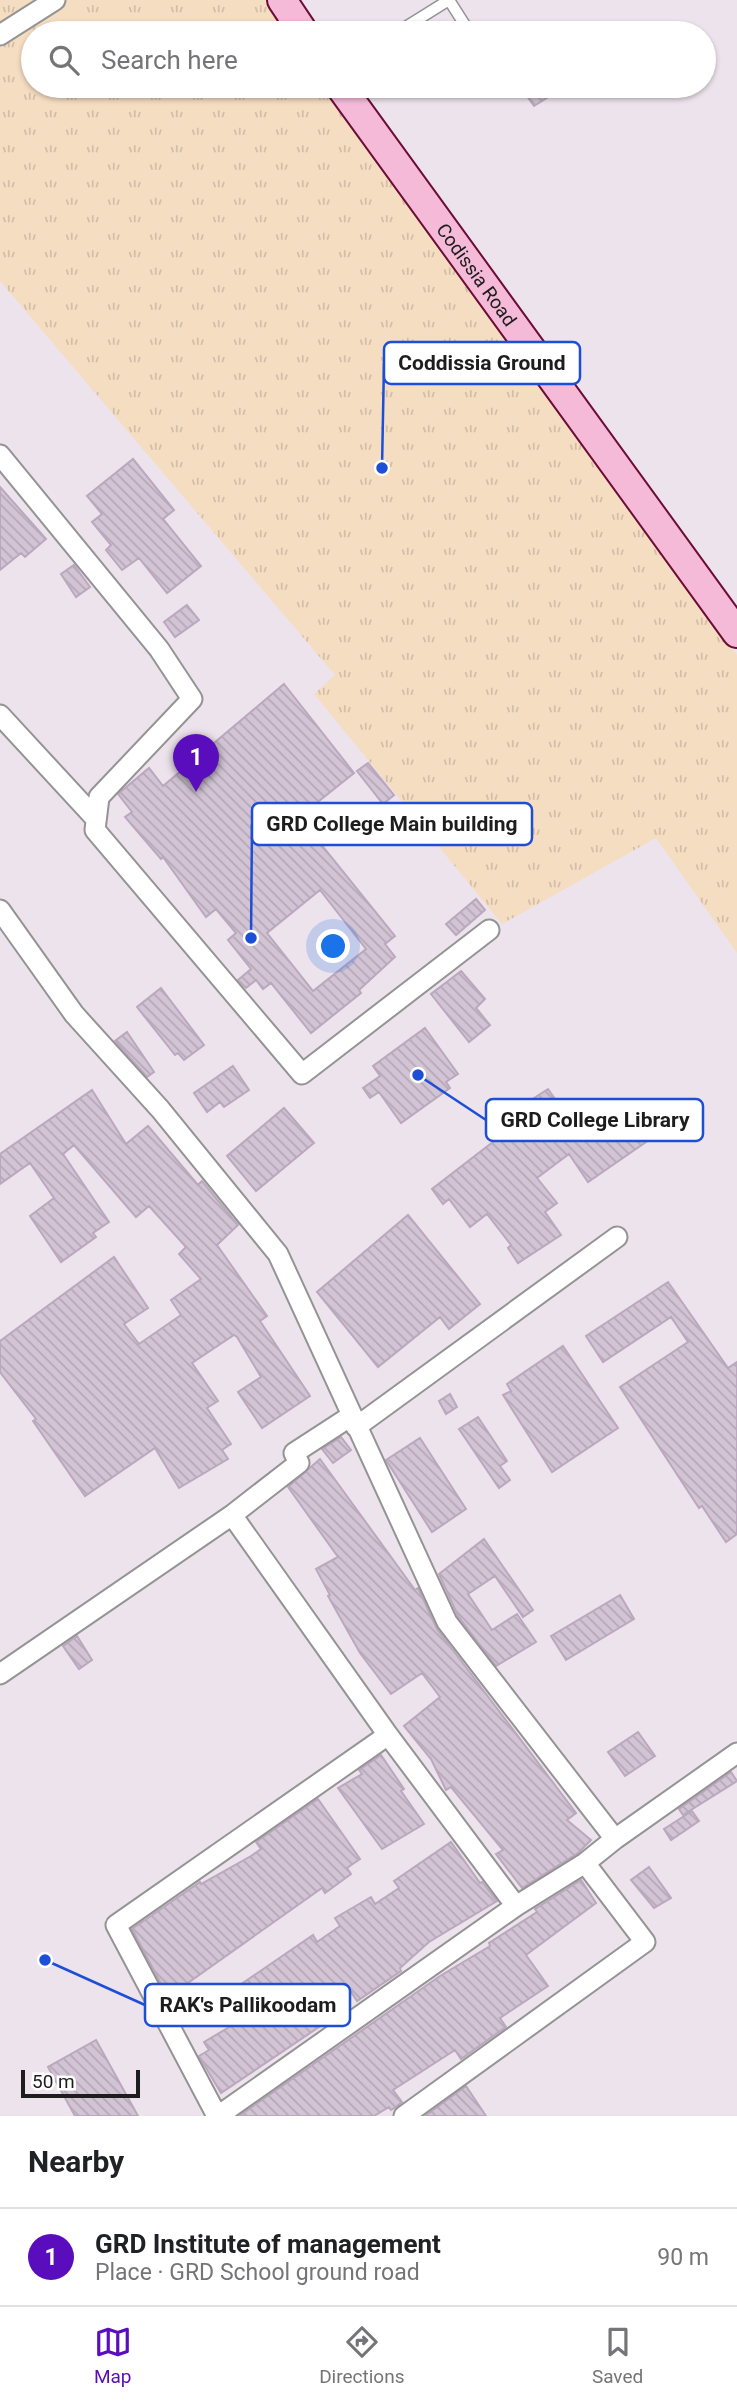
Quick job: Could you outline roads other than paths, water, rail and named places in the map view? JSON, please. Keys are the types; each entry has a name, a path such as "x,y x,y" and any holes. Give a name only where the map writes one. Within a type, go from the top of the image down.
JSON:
{"street":[{"path":"22,21 55,0"},
{"path":"282,0 296,21"},
{"path":"0,35 21,22"},
{"name":"Codissia Road","path":"349,98 737,633"},
{"path":"0,455 159,649 192,699 99,797 95,830 302,1074 489,930"},
{"path":"0,715 96,819"},
{"path":"0,910 74,1014 160,1109 278,1254 447,1622 615,1839"},
{"path":"0,1674 232,1515 299,1463 294,1453 353,1422 617,1237"},
{"path":"232,1515 387,1735 516,1906"},
{"path":"387,1735 116,1925 217,2116 516,1906 585,1863 737,1753"},
{"path":"404,2116 645,1942 585,1863"}],"lane":[{"path":"415,21 449,0 462,21"}],"place":[{"name":"Coddissia Ground","path":"382,468"},
{"name":"GRD Institute of management","path":"196,792"},
{"name":"GRD College Main building","path":"251,938"},
{"name":"GRD College Library","path":"418,1075"},
{"name":"RAK's Pallikoodam","path":"45,1960"}]}
